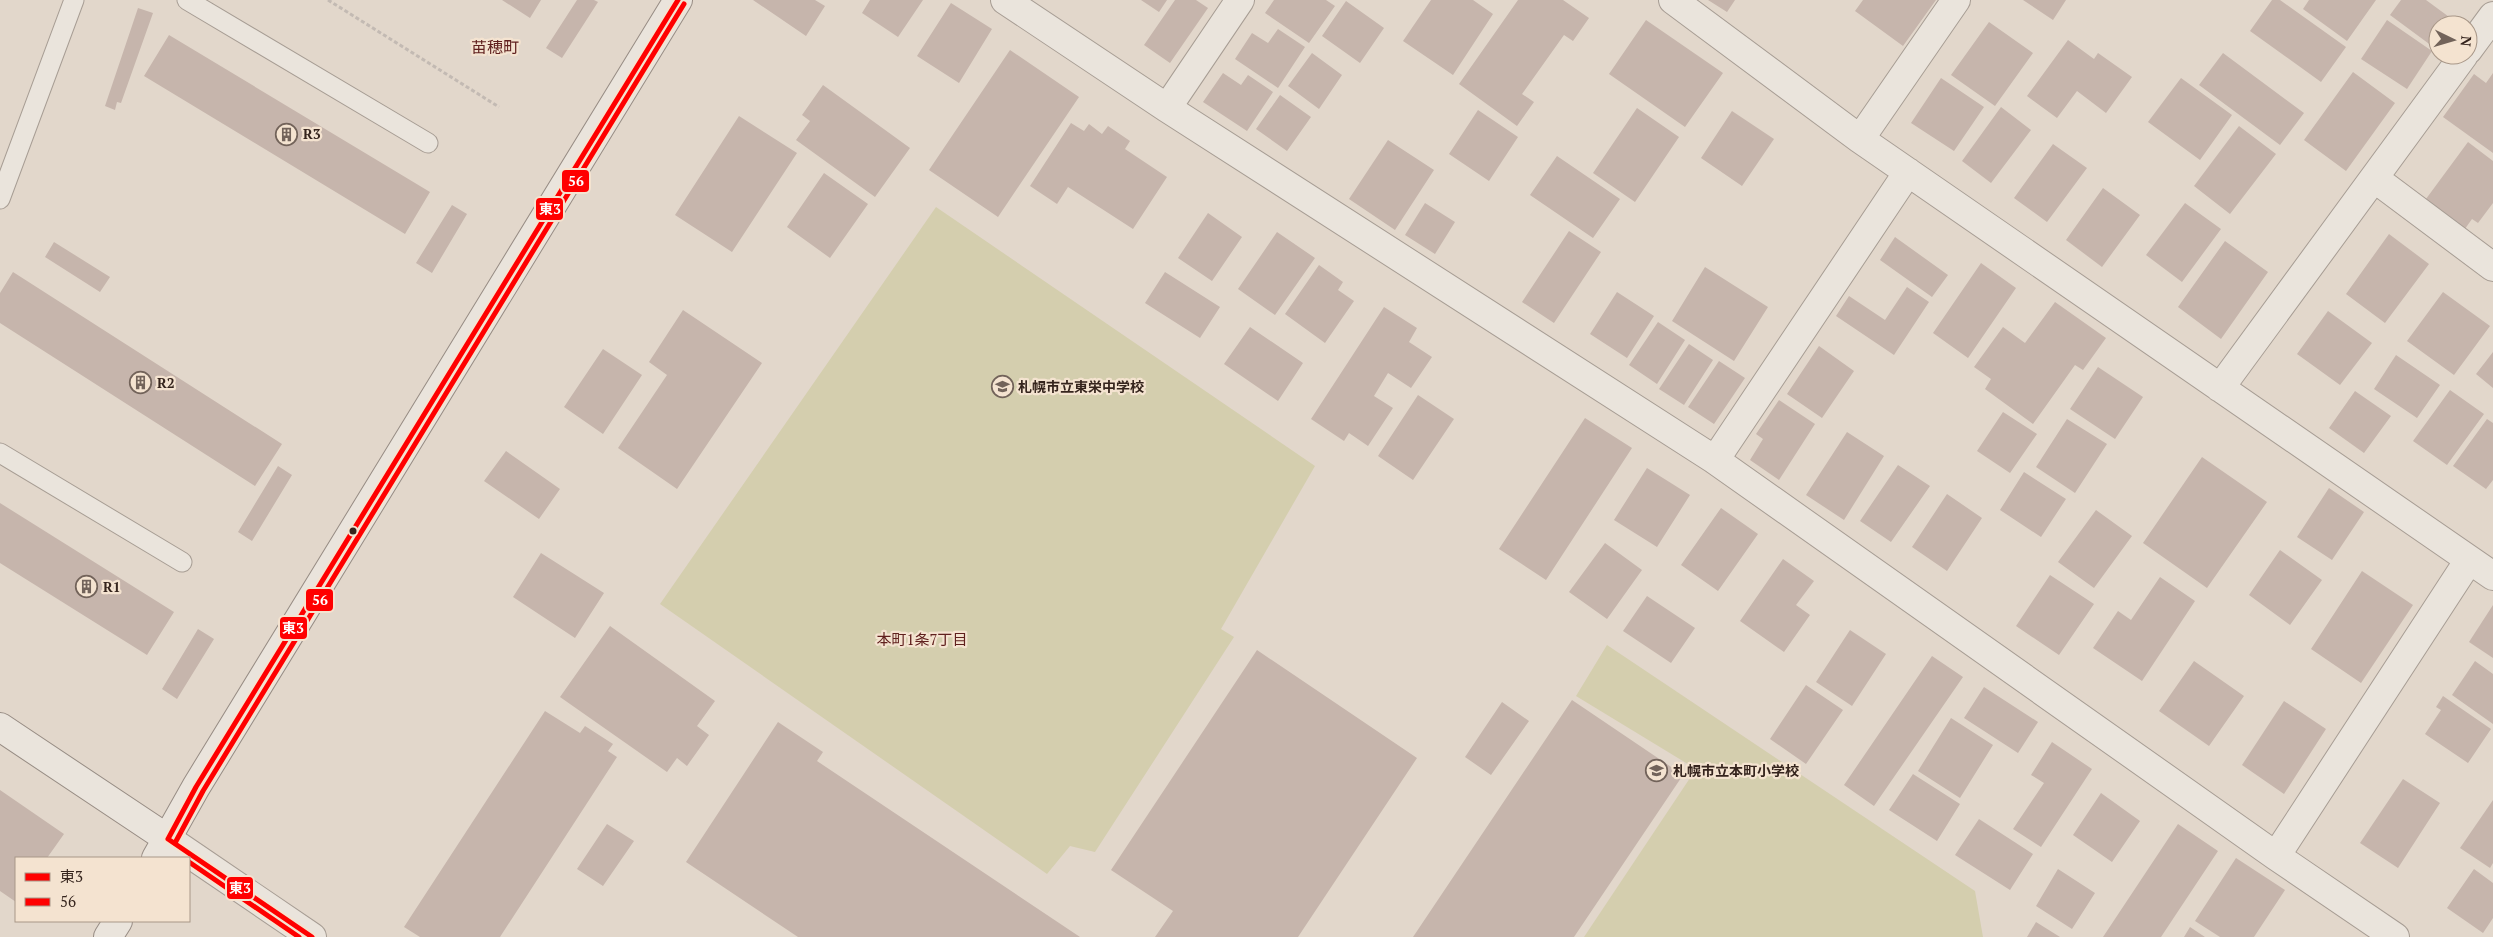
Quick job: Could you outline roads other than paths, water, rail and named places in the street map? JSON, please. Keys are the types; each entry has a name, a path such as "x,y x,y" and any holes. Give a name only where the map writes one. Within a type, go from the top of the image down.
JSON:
{"street":[{"path":"162,849 196,787 678,0"},
{"path":"1005,0 1166,108 1715,460 2276,856 2396,937"},
{"path":"1166,108 1240,0"},
{"path":"1673,0 1860,139 2493,576"},
{"path":"1860,139 1956,0"},
{"path":"2478,36 2493,16"},
{"path":"2220,388 2457,65"},
{"path":"1715,460 1908,172"},
{"path":"2374,178 2493,267"},
{"path":"2276,856 2470,560"},
{"path":"0,727 162,849 176,857"},
{"path":"190,865 312,937"},
{"path":"108,937 117,922"}],"lane":[{"path":"0,199 74,0"},
{"path":"186,0 428,144"},
{"path":"0,453 182,562"}],"place":[{"name":"R3","path":"287,134"},
{"name":"R2","path":"141,383"},
{"name":"札幌市立東栄中学校","path":"1002,387"},
{"name":"R1","path":"87,587"},
{"name":"札幌市立本町小学校","path":"1657,771"}],"district":[{"name":"苗穂町","path":"495,47"},
{"name":"本町1条7丁目","path":"922,640"}]}
